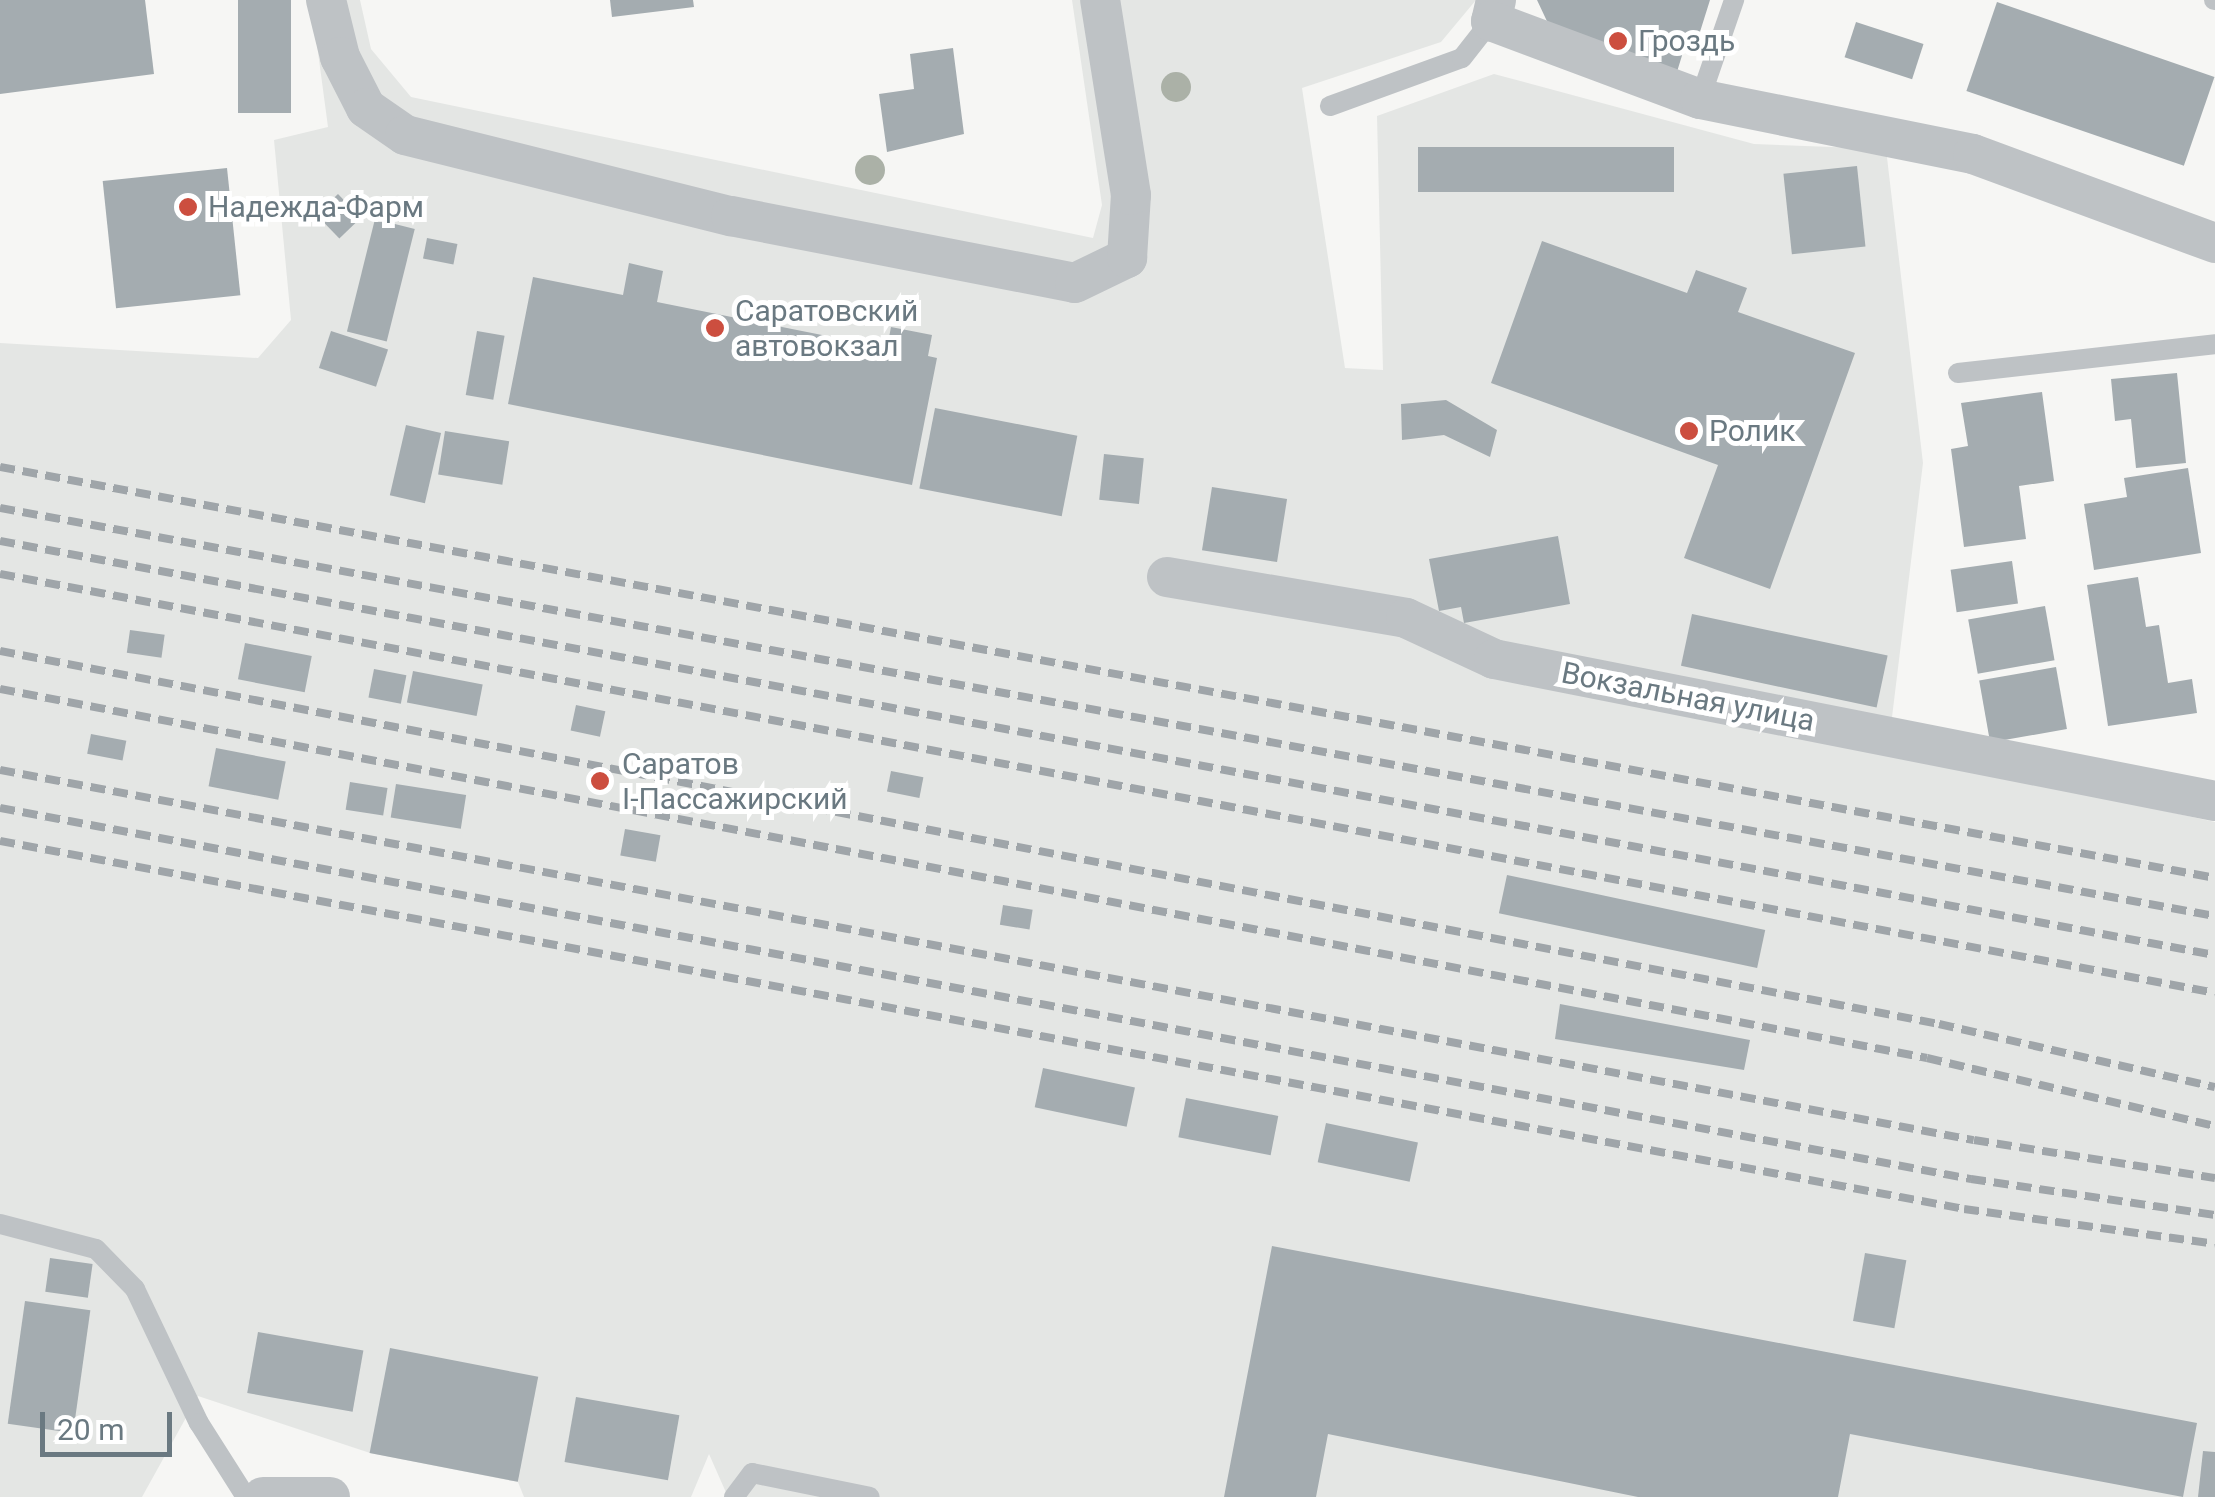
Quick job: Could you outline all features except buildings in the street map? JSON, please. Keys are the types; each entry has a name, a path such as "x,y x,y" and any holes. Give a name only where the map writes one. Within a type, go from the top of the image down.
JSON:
{"street":[{"path":"326,0 340,57 366,108 405,135 713,212 1075,282 1127,258 1131,194 1100,0"},
{"path":"1493,10 1700,99 1973,154 2215,243"},
{"name":"Вокзальная улица","path":"1167,577 1406,618 1494,659 2215,801"},
{"path":"263,1497 330,1497"}],"lane":[{"path":"1700,99 1734,0"},
{"path":"1330,106 1462,58 1493,10"},
{"path":"1958,373 2215,344"},
{"path":"0,1224 96,1249 135,1289 200,1423 246,1497"},
{"path":"734,1497 752,1473 870,1497"}],"shaded area":[{"path":"311,0 360,0 371,49 411,97 1093,238 1102,205 1072,0 1476,0 1441,42 1302,88 1345,368 1383,370 1377,116 1494,74 1754,144 1886,149 1923,463 1888,750 2215,822 2215,1497 728,1497 709,1454 691,1497 524,1497 518,1482 370,1453 198,1396 142,1497 0,1497 0,343 258,358 291,320 274,140 328,127"}],"railway":[{"path":"0,467 2215,878"},
{"path":"0,508 2215,916"},
{"path":"0,541 2215,955"},
{"path":"0,574 2215,993"},
{"path":"0,651 1939,1024 2215,1087"},
{"path":"0,689 1927,1058 2215,1126"},
{"path":"0,770 1974,1140 2215,1178"},
{"path":"0,808 1971,1179 2215,1215"},
{"path":"0,841 1964,1209 2215,1244"}],"place":[{"name":"Гроздь","path":"1618,41"},
{"name":"Надежда-Фарм","path":"188,207"},
{"name":"Саратовский автовокзал","path":"715,328"},
{"name":"Ролик","path":"1689,431"},
{"name":"Саратов I-Пассажирский","path":"600,781"}]}
